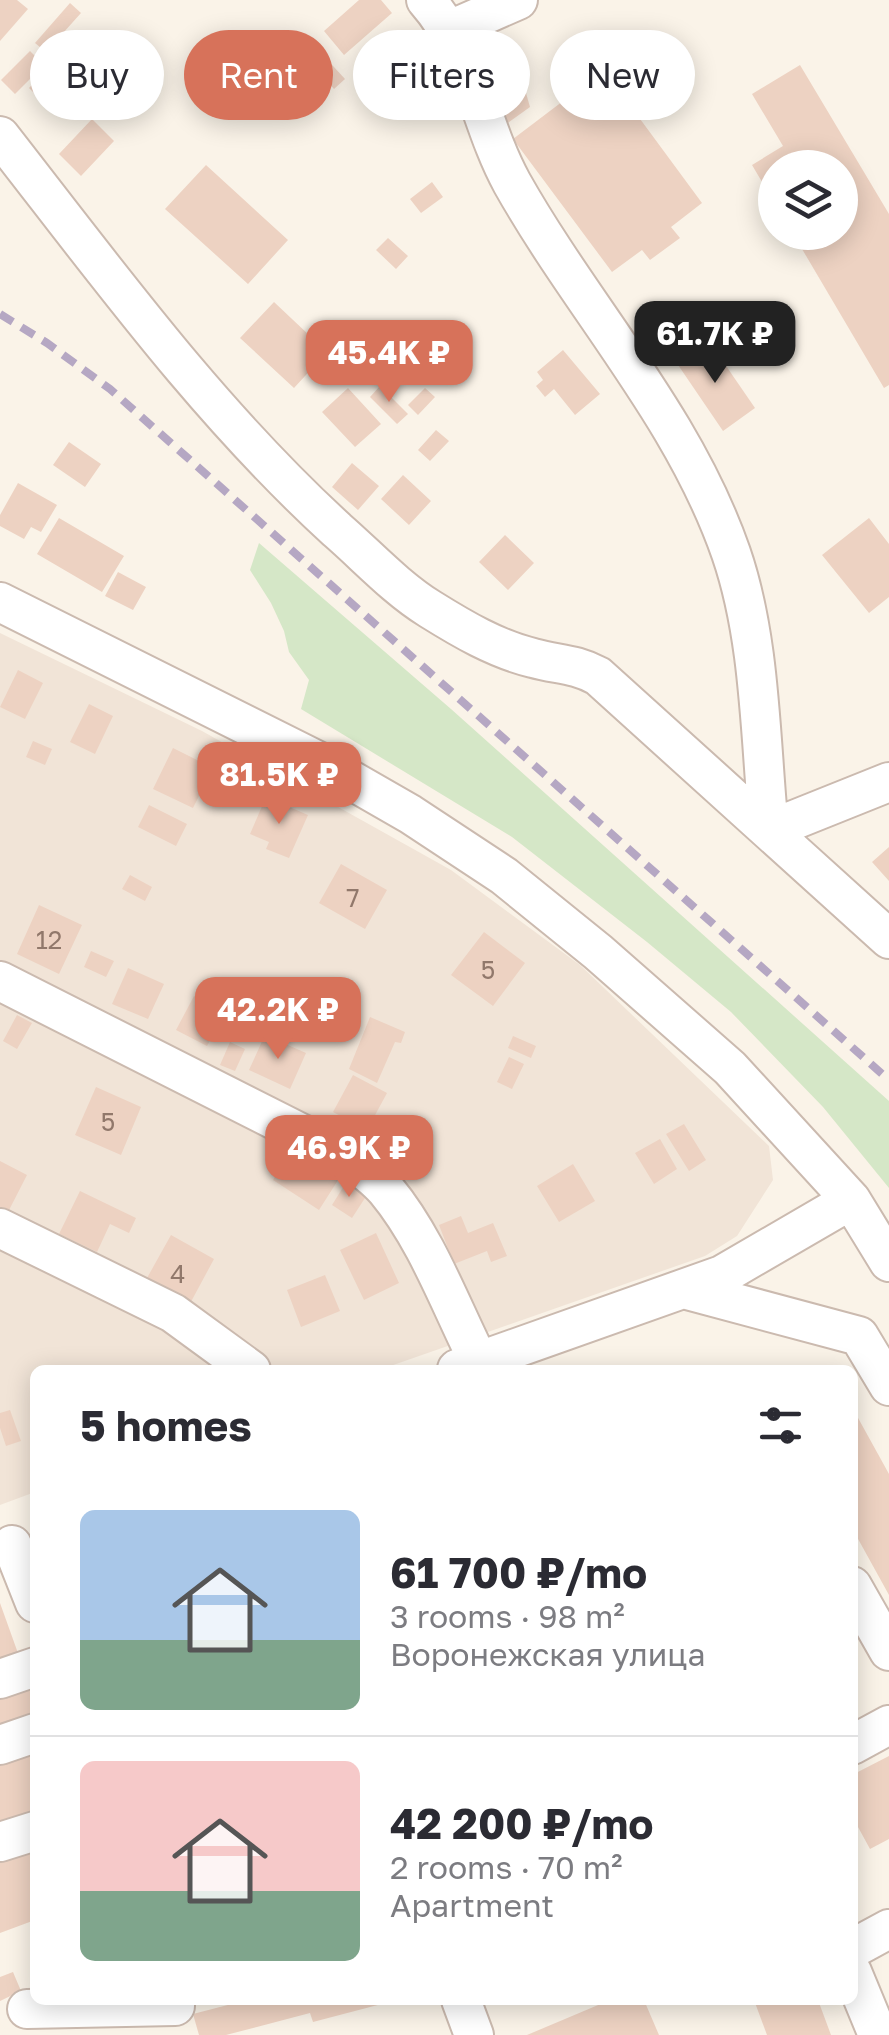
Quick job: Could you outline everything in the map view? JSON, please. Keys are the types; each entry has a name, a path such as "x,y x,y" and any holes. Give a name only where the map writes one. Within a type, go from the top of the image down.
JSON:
{"street":[{"path":"426,0 450,30 518,0"},
{"path":"486,120 512,182 560,260 649,387 684,447 732,554 751,639 769,830"},
{"path":"0,136 62,220 209,401 299,495 368,558 426,607 486,642 536,659 576,665 598,676 889,939"},
{"path":"0,602 316,760 410,814 504,876 730,1068 850,1200 889,1262"},
{"path":"769,830 889,782"},
{"path":"0,981 344,1155 364,1170 385,1189 413,1233 467,1365 687,1290 762,1254 850,1200"},
{"path":"0,1228 172,1312 245,1365"},
{"path":"687,1290 859,1336 889,1386"},
{"path":"16,1544 30,1588"},
{"path":"858,1597 889,1651"},
{"path":"0,1679 30,1670"},
{"path":"858,1741 889,1725"},
{"path":"0,1745 30,1735"},
{"path":"0,1842 30,1833"},
{"path":"858,1946 889,1929"},
{"path":"858,1987 878,2035"},
{"path":"463,2005 474,2035"},
{"path":"22,2011 176,2014"}],"shaded area":[{"path":"0,633 202,731 451,870 580,965 769,1146 773,1180 737,1236 705,1256 393,1365 30,1365 30,1494 0,1505"}],"green space":[{"path":"259,543 451,709 889,1101 889,1188 823,1107 731,1012 647,942 512,837 301,709 309,680 289,652 271,603 250,570"}],"building":[{"path":"0,0 17,0 28,9 0,41"},
{"path":"359,0 381,0 392,13 373,30 353,30 353,47 344,55 333,42 333,30 325,30"},
{"path":"70,3 81,13 66,30 46,30"},
{"path":"30,51 30,79 15,94 1,80"},
{"path":"800,65 851,150 776,150 783,146 752,94"},
{"path":"333,66 345,79 333,88"},
{"path":"550,111 550,120 641,120 702,203 671,227 680,238 650,260 642,250 612,272 513,139"},
{"path":"91,120 114,141 81,176 59,154"},
{"path":"858,162 889,214 889,385 884,388 803,250 858,250"},
{"path":"206,165 288,240 248,284 165,209"},
{"path":"432,182 443,197 421,213 410,199"},
{"path":"388,238 408,256 396,269 376,250"},
{"path":"274,302 327,352 294,388 240,338"},
{"path":"700,341 716,364 722,360 755,408 723,431 674,359"},
{"path":"354,344 372,358 360,373 342,358"},
{"path":"563,350 600,394 575,415 554,389 545,397 536,386 543,380 537,372"},
{"path":"380,386 408,414 397,424 370,397"},
{"path":"348,388 381,424 355,447 322,412"},
{"path":"425,388 435,397 418,415 408,405"},
{"path":"436,430 449,441 430,461 418,450"},
{"path":"69,442 101,464 85,487 53,465"},
{"path":"352,463 379,486 358,510 332,487"},
{"path":"403,475 431,501 409,525 381,499"},
{"path":"18,483 57,505 41,532 31,527 24,539 0,526 0,515"},
{"path":"59,518 124,556 102,592 37,554"},
{"path":"869,518 889,544 889,597 869,613 822,555"},
{"path":"505,535 534,563 508,590 479,562"},
{"path":"118,572 146,587 133,610 105,596"},
{"path":"18,670 43,683 25,719 0,707"},
{"path":"89,704 113,716 95,754 70,742"},
{"path":"33,741 52,749 45,765 26,757"},
{"path":"173,748 213,768 193,808 153,789"},
{"path":"266,797 308,815 289,858 266,849 269,842 250,834"},
{"path":"149,805 187,824 176,846 138,827"},
{"path":"889,847 889,881 872,862"},
{"path":"341,864 387,890 365,929 319,903"},
{"path":"130,875 152,887 145,901 122,889"},
{"path":"39,905 82,925 59,974 17,954"},
{"path":"484,932 525,963 493,1006 451,975"},
{"path":"91,951 114,961 106,977 84,967"},
{"path":"128,968 164,984 148,1019 112,1004"},
{"path":"194,996 225,1012 207,1046 176,1030"},
{"path":"336,1008 359,1016 355,1029 331,1020"},
{"path":"17,1015 32,1023 17,1049 3,1041"},
{"path":"370,1017 405,1032 401,1043 395,1042 377,1083 349,1069"},
{"path":"265,1035 306,1053 290,1089 249,1070"},
{"path":"513,1036 536,1046 531,1058 508,1048"},
{"path":"230,1042 245,1049 235,1071 220,1065"},
{"path":"509,1057 524,1064 512,1089 497,1082"},
{"path":"353,1075 387,1093 367,1130 333,1112"},
{"path":"96,1087 141,1107 121,1155 75,1135"},
{"path":"684,1124 706,1160 689,1171 666,1134"},
{"path":"660,1139 677,1169 654,1184 635,1153"},
{"path":"293,1148 340,1177 319,1210 273,1180"},
{"path":"0,1161 27,1175 7,1214 0,1210"},
{"path":"573,1164 595,1201 559,1222 537,1186"},
{"path":"347,1181 367,1195 352,1218 332,1205"},
{"path":"80,1191 136,1218 129,1233 110,1224 97,1252 59,1234"},
{"path":"461,1216 468,1233 493,1223 507,1256 491,1262 487,1251 454,1264 439,1225"},
{"path":"376,1233 399,1283 364,1300 340,1250"},
{"path":"171,1235 214,1259 186,1311 142,1287"},
{"path":"325,1275 340,1311 301,1327 287,1290"},
{"path":"10,1410 21,1441 6,1446 0,1413"},
{"path":"858,1418 889,1474 889,1595 858,1539"},
{"path":"0,1603 19,1656 0,1663"},
{"path":"30,1688 30,1727 0,1737 0,1697"},
{"path":"30,1750 30,1816 0,1825 0,1760"},
{"path":"889,1756 889,1839 870,1849 858,1827 858,1772"},
{"path":"30,1852 30,1922 0,1933 0,1861"},
{"path":"13,1972 21,1991 0,2001 0,1977"},
{"path":"228,2005 378,2005 313,2022 310,2013 226,2035 199,2035 193,2014"},
{"path":"598,2005 646,2005 659,2035 527,2035"},
{"path":"756,2005 820,2005 831,2035 767,2035"}],"railway":[{"path":"0,314 110,389 889,1080"}]}
